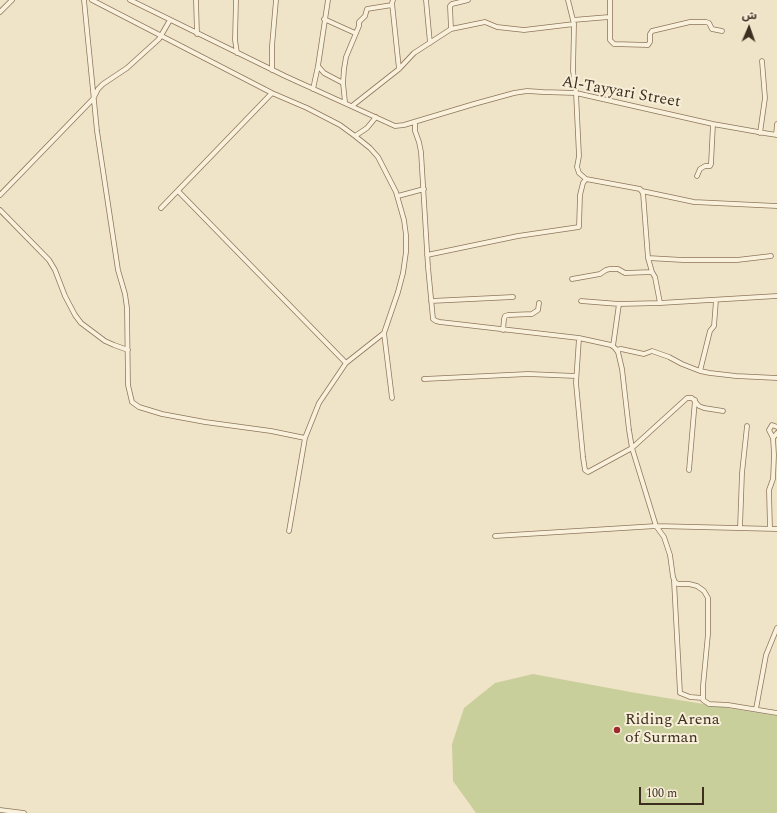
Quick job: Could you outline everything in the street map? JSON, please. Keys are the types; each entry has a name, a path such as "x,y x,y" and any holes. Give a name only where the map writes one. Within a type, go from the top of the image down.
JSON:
{"street":[{"path":"0,12 12,0"},
{"path":"84,0 97,131 116,259 127,308 130,394 132,402 139,408 168,415 271,431 305,438"},
{"path":"92,0 272,93 307,108 355,136 370,148 378,157 398,196 404,220 406,252 398,292 384,333 392,398"},
{"name":"Al-Tayyari Street","path":"130,0 272,70 398,126 522,92 576,94 713,124 760,133 776,134"},
{"path":"196,0 197,34"},
{"path":"236,0 235,40 237,53"},
{"path":"272,70 272,46 276,0"},
{"path":"313,89 328,0"},
{"path":"426,0 430,42"},
{"path":"451,29 450,6 452,4 468,0"},
{"path":"568,0 573,22 573,71 576,94 579,156 577,167 579,173 586,179 640,189 642,191 694,202 777,206"},
{"path":"610,0 610,40 614,44 648,45 652,31 690,22 707,22 712,29 722,31"},
{"path":"345,102 343,82 346,57 359,22 365,16 367,9 392,2 399,69"},
{"path":"352,106 399,69 414,53 451,29 485,22 494,26 515,29 532,29 609,17"},
{"path":"324,19 356,33"},
{"path":"0,195 94,99 98,89 103,84 127,68 162,36 170,20"},
{"path":"760,133 765,98 762,61"},
{"path":"318,66 324,73 343,82"},
{"path":"161,208 272,93"},
{"path":"355,136 367,128 376,117"},
{"path":"415,122 415,131 420,147 424,189 432,317 438,322 579,338 613,346 617,350 622,369 628,430 632,448 656,526 664,536 670,555 674,580 680,693 690,697 703,698"},
{"path":"697,176 700,169 705,166 710,166 711,164 713,124"},
{"path":"776,134 777,124"},
{"path":"427,255 518,236 579,227 580,195 583,183 586,179"},
{"path":"398,196 424,189"},
{"path":"178,191 346,363"},
{"path":"642,191 644,196 648,258 655,277 660,303"},
{"path":"0,210 49,260 78,319 105,341 128,350"},
{"path":"648,258 683,260 737,260 770,256"},
{"path":"572,279 600,274 610,269 618,269 625,273 652,272"},
{"path":"582,301 619,304 660,303 777,296"},
{"path":"431,301 512,297"},
{"path":"700,371 710,331 714,326 716,300"},
{"path":"503,330 505,316 532,314 538,310 539,304"},
{"path":"613,346 619,304"},
{"path":"289,531 305,438 319,403 346,363 384,333"},
{"path":"579,338 576,376 582,457 586,471 590,472 632,448 687,398 692,398 699,406 704,408 723,410"},
{"path":"617,350 621,349 644,354 652,351 700,371 736,376 777,378"},
{"path":"424,379 528,374 576,376"},
{"path":"689,470 695,400"},
{"path":"740,528 742,473 748,426"},
{"path":"770,529 769,490 773,479 775,448 773,438 769,431 772,426 777,427"},
{"path":"773,438 777,433"},
{"path":"495,536 656,526 777,529"},
{"path":"674,580 678,584 697,586 704,591 708,598 708,643 703,680 703,698 705,702 709,704 728,705 777,713"},
{"path":"756,709 766,655 777,628"},
{"path":"0,810 24,813"}],"green space":[{"name":"Riding Arena of Surman","path":"533,674 636,693 777,716 777,813 476,813 453,781 452,744 464,708 495,683"}],"place":[{"name":"Riding Arena of Surman","path":"617,730"}]}
